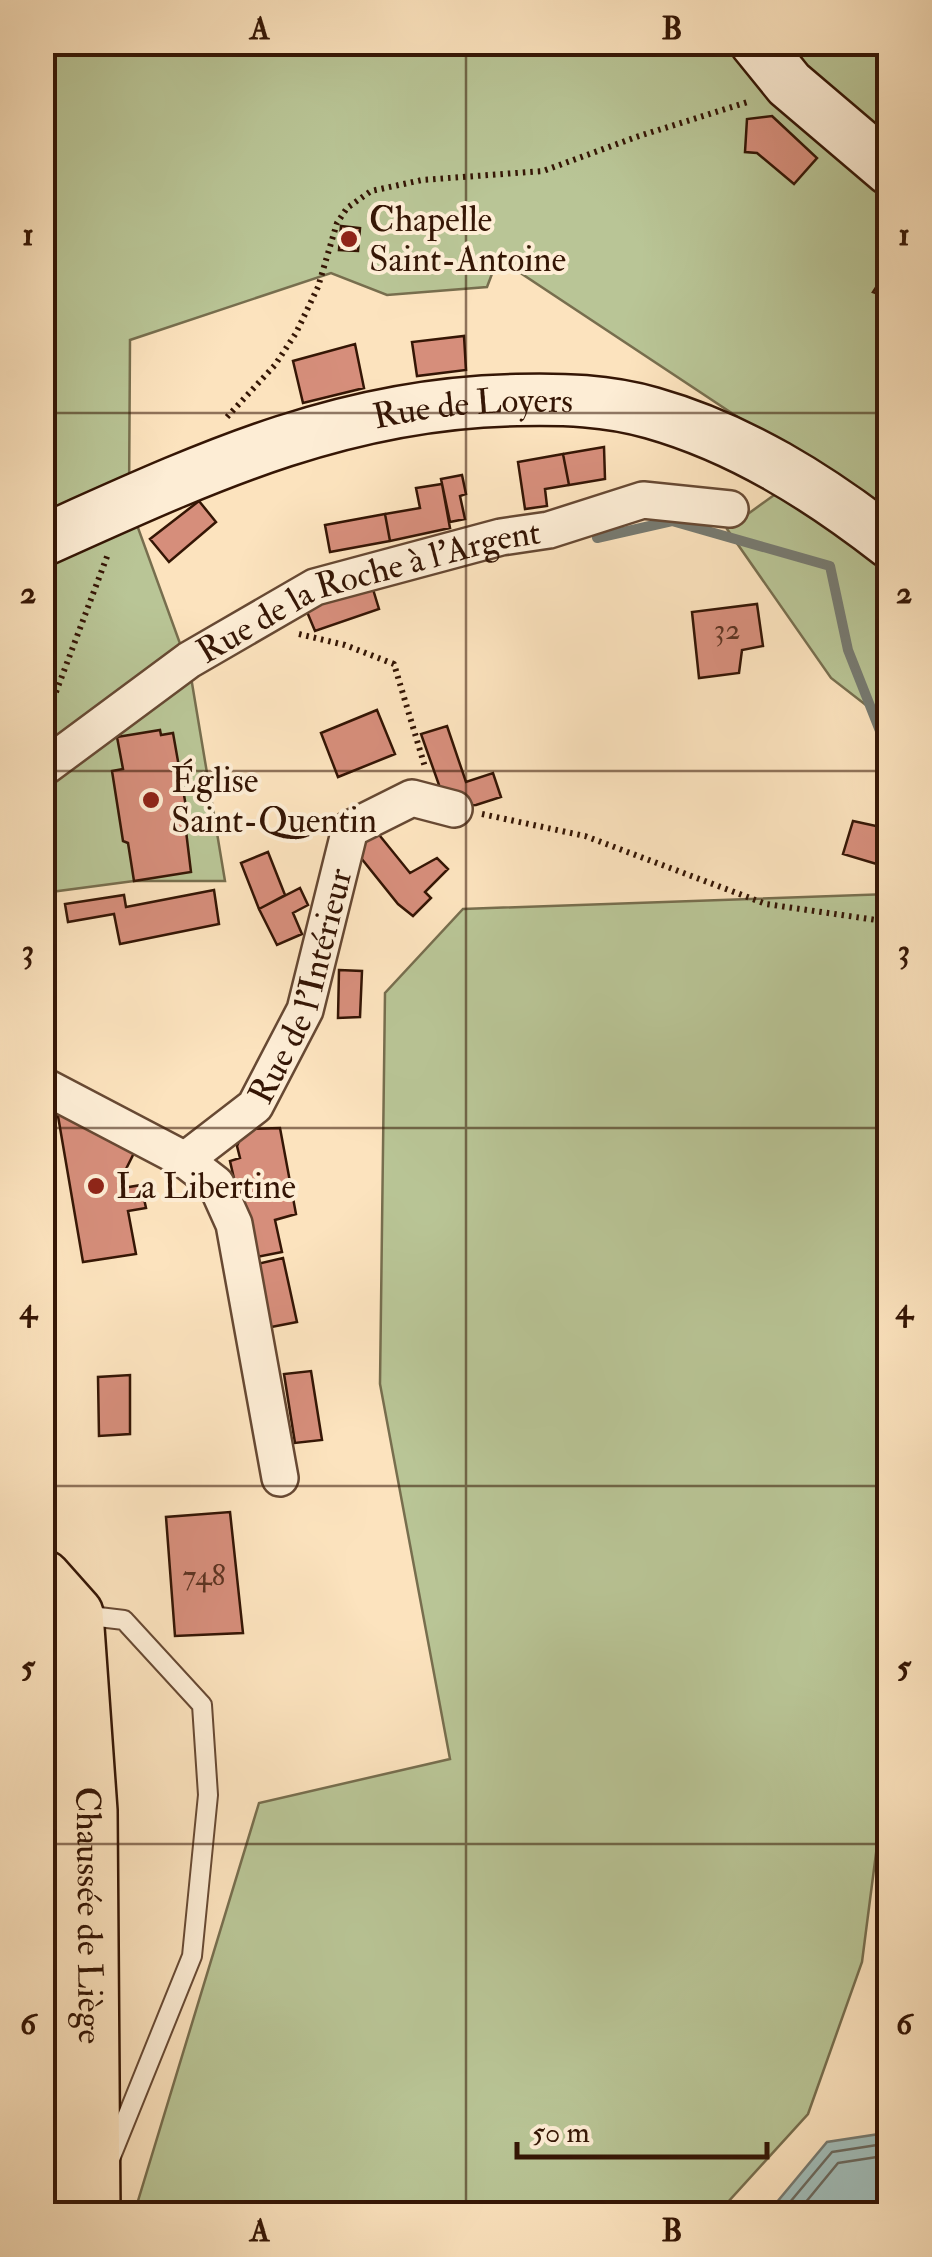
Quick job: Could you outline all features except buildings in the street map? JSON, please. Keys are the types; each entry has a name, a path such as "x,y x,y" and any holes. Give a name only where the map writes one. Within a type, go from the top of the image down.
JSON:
{"main road":[{"name":"Chaussée de Liège","path":"42,1567 54,1591 48,1712 79,2212"}],"street":[{"path":"755,42 789,84 890,170"},
{"name":"Rue de Loyers","path":"42,541 261,446 376,413 486,400 576,399 648,412 698,428 785,469 890,543"},
{"name":"Rue de la Roche à l'Argent","path":"42,769 189,660 315,587 501,537 549,530 643,500 730,510"},
{"name":"Rue de l'Intérieur","path":"185,1160 255,1106 305,1010 350,829 412,798 444,805"},
{"path":"42,1086 185,1160 216,1184 234,1224 280,1478"}],"lane":[{"path":"54,1591 124,1620 202,1704 208,1795 192,1956 79,2212"}],"path":[{"path":"214,430 275,365 296,334 318,287 337,222 347,208 372,191 422,180 543,170 737,107 789,84"},
{"path":"46,731 79,628 129,503"},
{"path":"262,617 296,634 345,645 394,664 444,805 585,836 766,904 890,922"}],"green space":[{"path":"42,43 889,43 889,723 831,678 727,529 813,467 498,258 487,287 387,295 331,273 130,340 129,503 190,671 225,881 134,881 43,893"},
{"path":"889,894 890,1745 862,1962 808,2114 717,2214 134,2214 259,1803 450,1759 380,1384 385,993 463,909"}],"water":[{"path":"886,2133 890,2151 889,2214 767,2214 827,2142"}],"waterway":[{"path":"597,538 672,521 830,566 848,650 882,736"}],"place":[{"name":"Chapelle Saint-Antoine","path":"349,239"},
{"name":"Église Saint-Quentin","path":"151,800"},
{"name":"La Libertine","path":"96,1186"}]}
